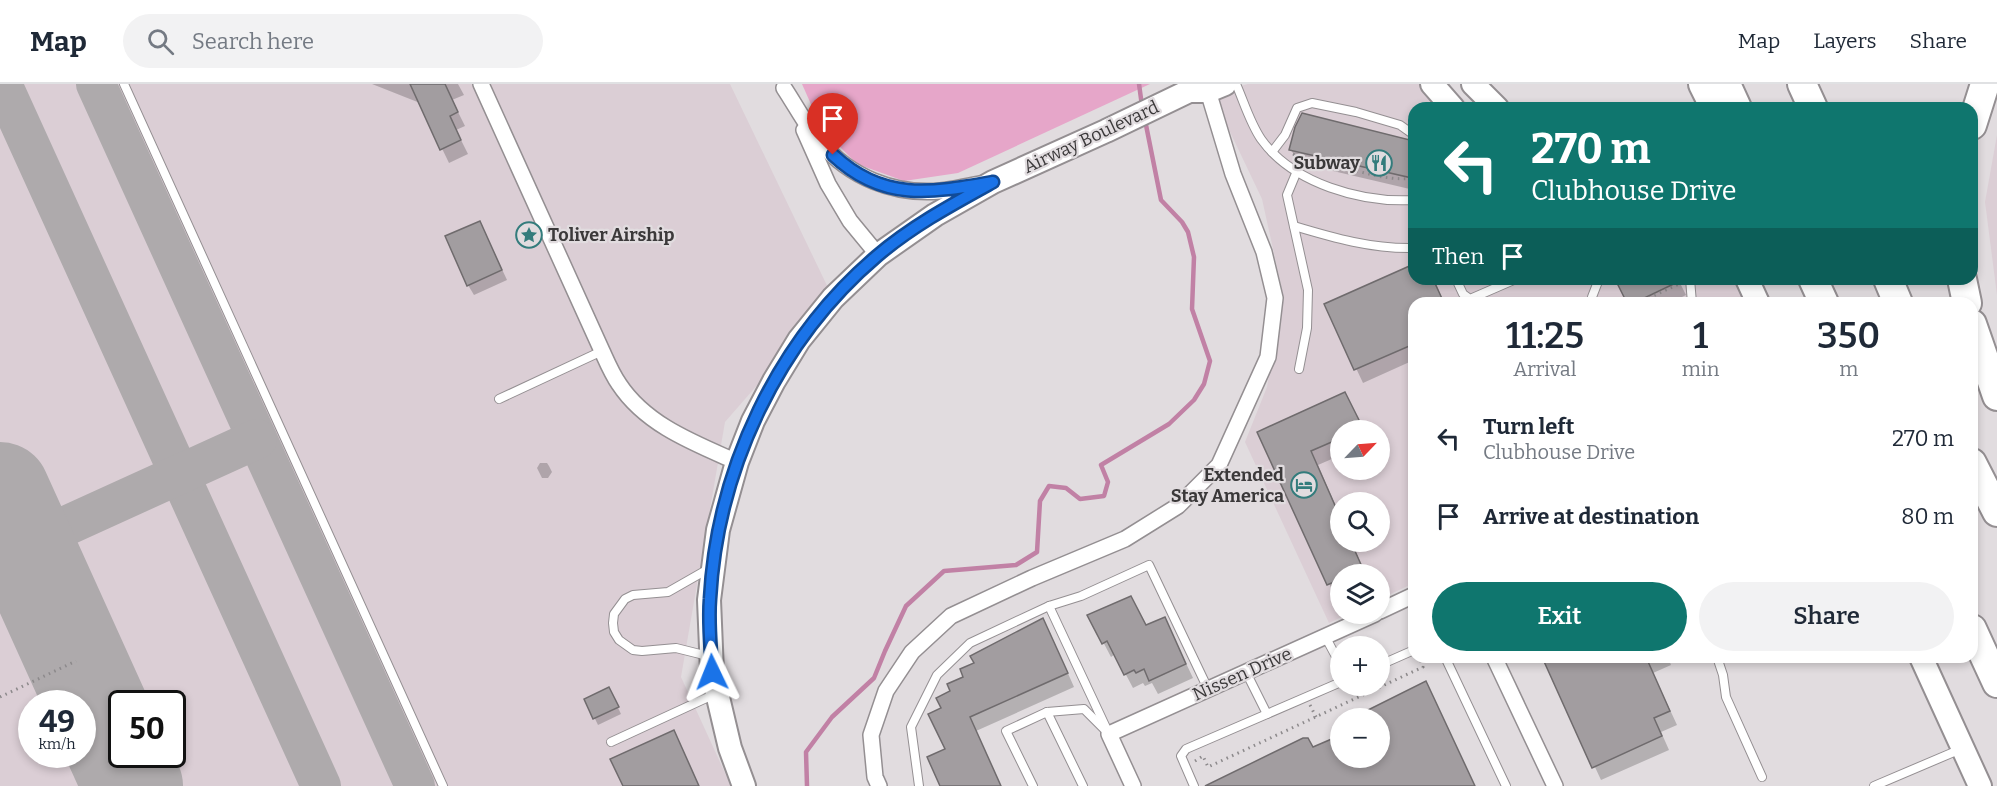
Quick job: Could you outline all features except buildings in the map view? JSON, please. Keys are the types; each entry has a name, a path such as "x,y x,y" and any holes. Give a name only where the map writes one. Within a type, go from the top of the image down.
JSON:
{"highway":[{"path":"1703,84 1712,102"},
{"path":"1726,84 1734,102"},
{"path":"1802,84 1810,102"},
{"path":"1978,106 1985,84"},
{"path":"1978,341 1997,396"},
{"path":"1978,475 1997,512"},
{"path":"1978,642 1997,683"}],"main road":[{"path":"1432,84 1448,102"},
{"path":"1473,84 1491,102"},
{"name":"Airway Boulevard","path":"744,786 730,748 712,672 710,600 713,566 718,530 737,462 753,421 799,340 833,298 878,255 934,215 993,182 1204,87"},
{"path":"1924,663 1980,786"}],"street":[{"path":"481,84 602,351 620,385 646,415 683,438 737,462"},
{"path":"783,86 820,142 847,168 878,185 910,191 940,191 993,182"},
{"path":"783,86 828,184 850,221 878,255"},
{"path":"879,786 875,777 871,735 886,691 912,652 951,616 1032,578 1125,540 1178,506 1219,465 1268,357 1275,298 1264,252 1233,174 1204,87"},
{"path":"1390,606 1408,598"},
{"name":"Nissen Drive","path":"1109,735 1353,624"},
{"path":"1497,663 1555,786"},
{"path":"1109,735 1133,786"}],"lane":[{"path":"124,84 443,786"},
{"path":"1236,84 1254,127 1279,160 1297,171 1348,194 1391,201 1408,200"},
{"path":"1272,152 1285,135 1297,108 1312,103 1356,112 1400,125 1408,131"},
{"path":"1297,171 1287,195 1308,290 1307,328 1299,369"},
{"path":"1294,226 1358,244 1408,248"},
{"path":"1459,285 1467,297"},
{"path":"1475,297 1502,285"},
{"path":"1592,297 1597,285"},
{"path":"499,399 602,351"},
{"path":"919,786 911,727 937,675 969,643 1049,606 1082,596 1149,565 1209,689"},
{"path":"711,656 676,648 633,650 619,640 613,623 614,614 625,599 633,595 668,592 713,566"},
{"path":"1049,606 1109,735"},
{"path":"1326,636 1330,644"},
{"path":"1390,661 1408,653"},
{"path":"1448,663 1506,786"},
{"path":"1719,663 1726,697 1762,777"},
{"path":"1246,672 1267,714"},
{"path":"1194,786 1181,756 1186,749 1330,687"},
{"path":"611,742 717,693"},
{"path":"1033,786 1006,731 1047,712 1084,710 1109,735"},
{"path":"1047,712 1083,786"},
{"path":"1874,786 1963,748"}],"path":[{"path":"1288,151 1304,160 1316,159 1361,172 1408,178"},
{"path":"1651,297 1677,285"},
{"path":"0,697 76,661"},
{"path":"1195,761 1203,756 1208,767 1423,667 1421,663"}],"shaded area":[{"path":"0,84 730,84 833,298 725,422 681,677 731,786 0,786"},
{"path":"802,84 1150,84 958,173 904,181 857,164 822,129"},
{"path":"1248,84 1448,84 1466,102 1408,102 1408,285 1740,285 1746,297 1408,297 1408,586 1390,594 1390,564 1330,564 1329,623 1245,442 1267,387 1283,294 1262,199 1212,94"},
{"path":"1997,135 1997,295 1985,202"}],"waterway":[{"path":"1139,84 1142,106"},
{"path":"807,786 806,752 832,717 874,678 906,606 944,571 1016,565 1037,552 1040,501 1049,486 1066,488 1080,499 1104,496 1108,482 1101,465 1169,424 1194,400 1204,384 1210,361 1192,309 1194,257 1188,232 1182,222 1161,200 1145,120"}],"taxiway":[{"path":"2,84 321,786"},
{"path":"96,84 415,786"},
{"path":"24,545 257,439"}],"runway":[{"path":"0,492 133,786"}],"place":[{"name":"Subway","path":"1379,163"},
{"name":"Toliver Airship","path":"529,235"},
{"name":"Extended Stay America","path":"1304,485"}],"route":[{"path":"712,672 710,600 718,530 737,462 753,421 774,381 799,340 833,298 878,255 934,215 993,182 940,191 910,191 878,185 847,168 833,155"}]}
